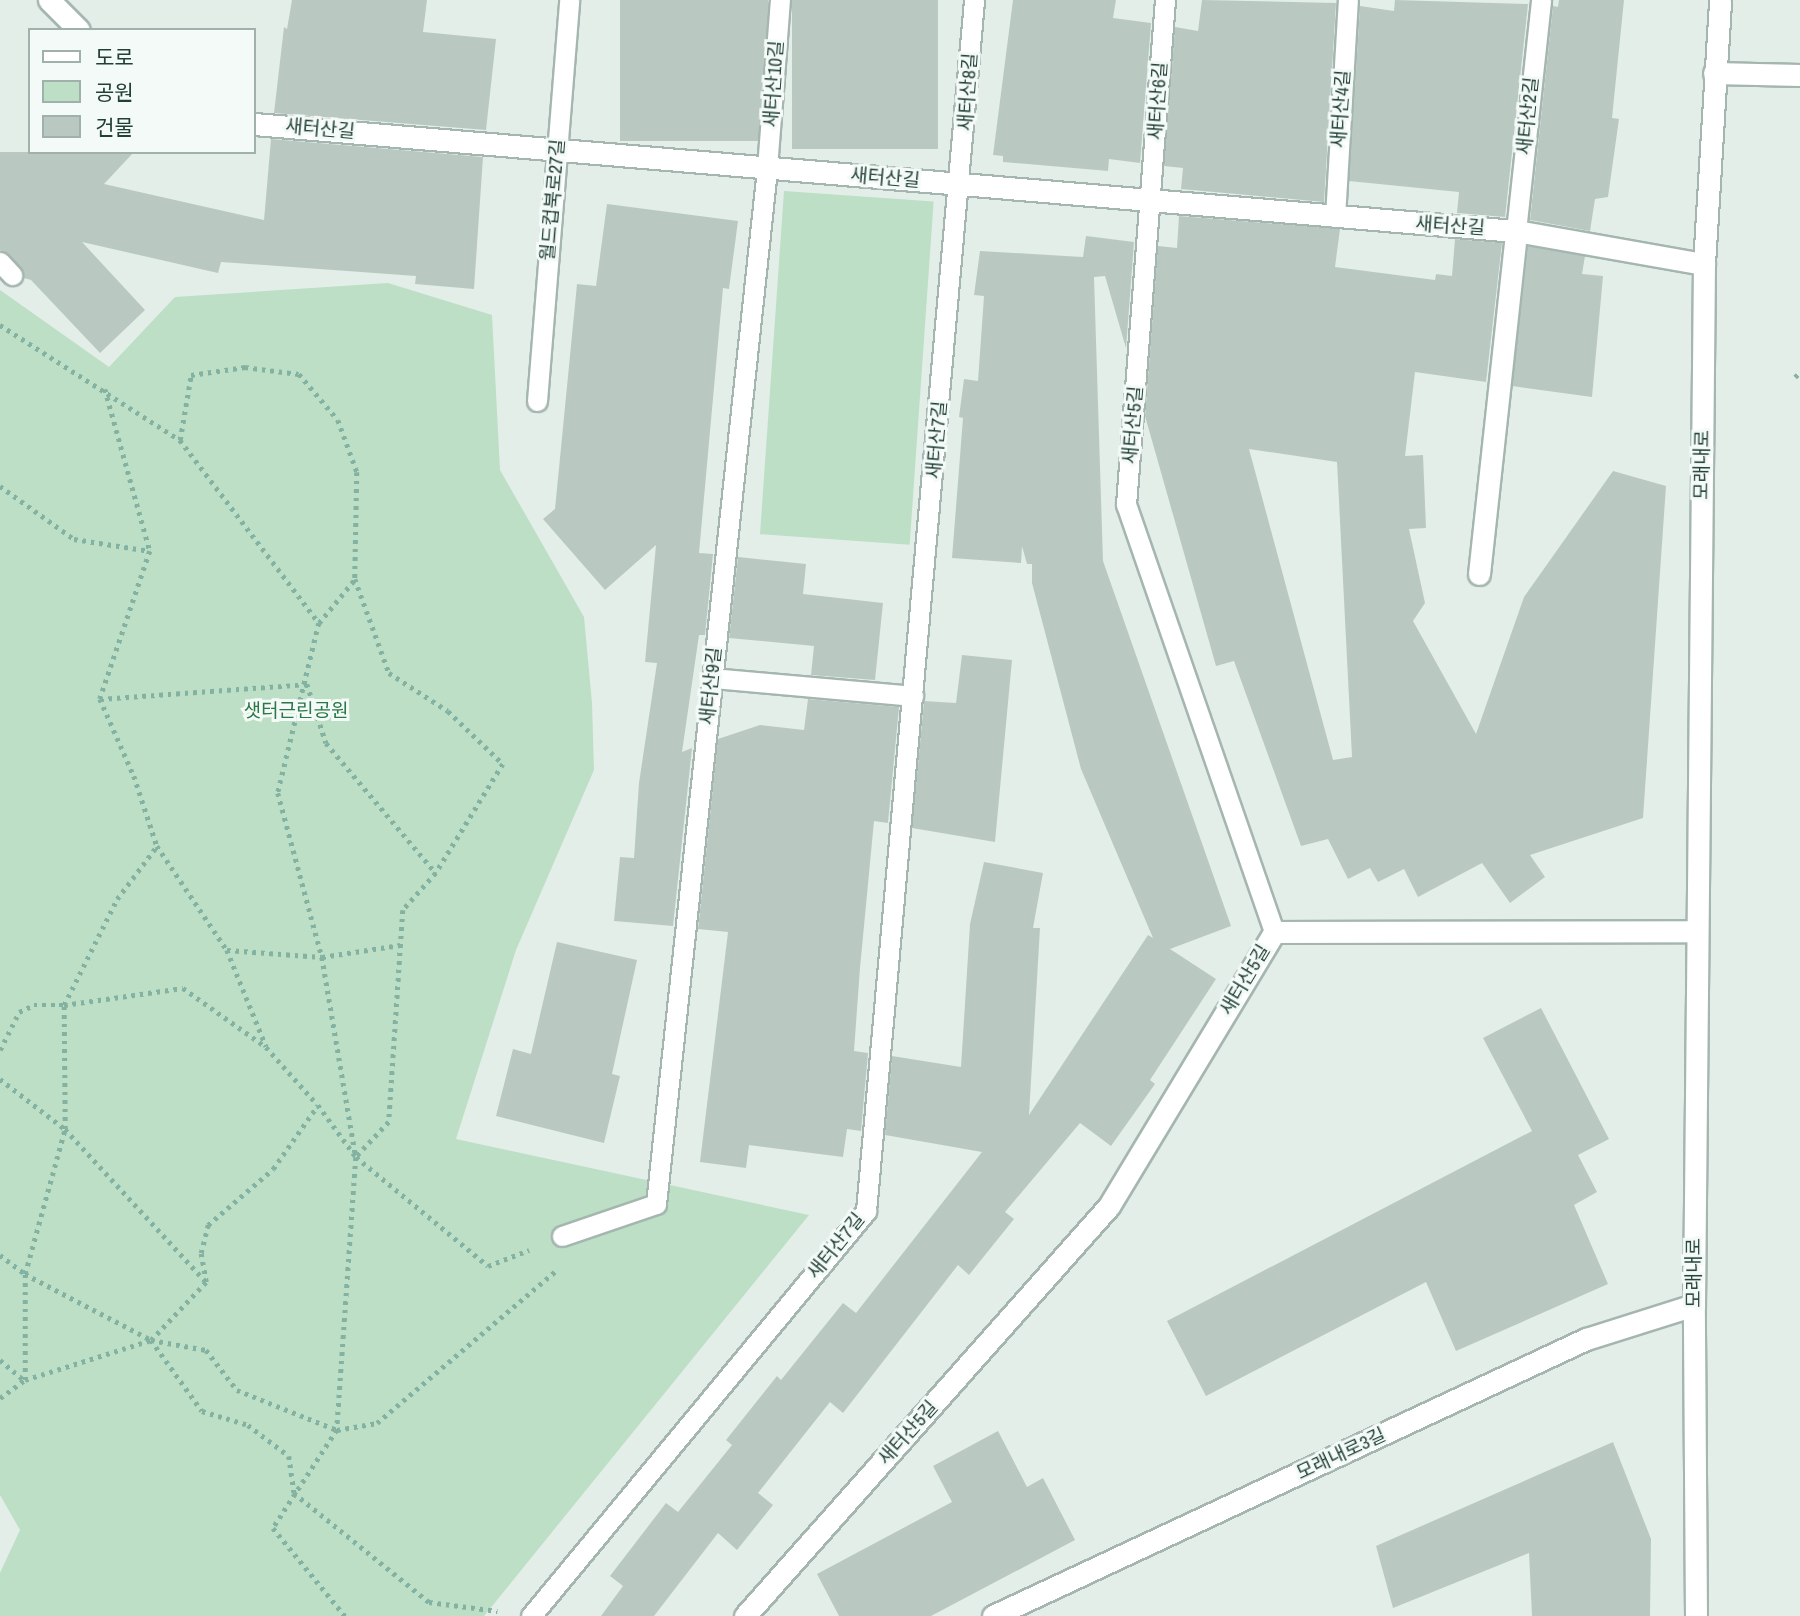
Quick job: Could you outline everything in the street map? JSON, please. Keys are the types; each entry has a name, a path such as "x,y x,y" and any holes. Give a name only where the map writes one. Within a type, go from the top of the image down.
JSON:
{"street":[{"path":"49,0 77,28"},
{"name":"모래내로","path":"1696,1616 1694,1305 1704,264 1720,0"},
{"path":"1714,73 1800,75"},
{"name":"새터산길","path":"256,124 1516,231 1704,264"},
{"path":"1479,574 1516,231"},
{"path":"1274,932 1697,930"},
{"name":"새터산5길","path":"745,1616 1109,1206 1274,932"},
{"name":"모래내로3길","path":"993,1616 1586,1339 1694,1305"}],"lane":[{"name":"월드컵북로27길","path":"537,401 569,0"},
{"name":"새터산10길","path":"767,168 780,0"},
{"name":"새터산8길","path":"961,185 974,0"},
{"name":"새터산6길","path":"1151,201 1166,0"},
{"name":"새터산4길","path":"1335,217 1348,0"},
{"name":"새터산2길","path":"1516,231 1541,0"},
{"name":"새터산9길","path":"562,1236 656,1204 767,168"},
{"name":"새터산7길","path":"532,1616 866,1210 961,185"},
{"name":"새터산5길","path":"1151,201 1126,504 1274,932"},
{"path":"712,678 914,696"}],"path":[{"path":"0,325 105,388 180,440 319,623"},
{"path":"180,440 191,375 245,367 299,373 338,420 357,472 355,579 389,673 448,711 503,764 436,873 403,910 389,1122 356,1157"},
{"path":"105,388 150,551 100,699 134,776 157,846 227,950 266,1047"},
{"path":"0,486 75,539 150,551"},
{"path":"345,1616 273,1528 337,1430 356,1157 322,957 278,793 307,684 319,623 355,579"},
{"path":"100,699 307,684"},
{"path":"307,684 326,743 436,873"},
{"path":"25,1380 25,1274 65,1129 65,1005 117,899 157,846"},
{"path":"227,950 322,957 400,945"},
{"path":"0,1050 19,1012 34,1005 65,1005 183,988 266,1047 317,1105 356,1157 488,1266 562,1236 564,1260 550,1279 377,1423 337,1430 237,1390 206,1350 151,1340 25,1274 0,1255"},
{"path":"0,1079 65,1129 206,1282"},
{"path":"206,1282 201,1253 208,1225 273,1169 317,1105"},
{"path":"0,1398 25,1380 151,1340 206,1282"},
{"path":"151,1340 202,1411 248,1425 289,1456 294,1493 429,1602 532,1616"},
{"path":"0,1360 25,1380"}],"green space":[{"path":"784,191 934,201 910,545 760,534"},
{"name":"샛터근린공원","path":"388,283 492,315 500,470 584,617 592,703 594,770 516,950 456,1139 809,1215 484,1616 0,1616 0,1573 20,1530 0,1495 0,290 109,367 175,297"}],"building":[{"path":"292,0 427,0 423,32 496,39 486,130 274,113 284,27 287,29"},
{"path":"620,0 768,0 768,141 620,141"},
{"path":"792,0 938,0 938,149 792,149"},
{"path":"1013,0 1116,0 1113,18 1151,23 1140,163 1109,159 1108,171 1003,162 1003,156 993,155"},
{"path":"1202,0 1336,3 1324,202 1181,189 1183,168 1164,166 1175,27 1198,31"},
{"path":"1395,0 1528,4 1505,217 1457,213 1459,192 1349,181 1360,6 1394,11"},
{"path":"1559,0 1624,0 1612,118 1619,119 1608,197 1595,199 1590,231 1530,220 1553,6 1558,7"},
{"path":"271,139 483,157 474,289 415,284 416,276 221,262 218,273 82,242 145,310 100,353 31,280 24,278 21,267 9,254 0,250 0,152 132,154 104,184 264,220"},
{"path":"607,204 738,221 729,289 723,288 699,553 713,554 705,635 699,635 682,752 692,748 673,926 614,921 620,857 634,858 639,783 657,663 645,662 656,545 605,590 543,519 555,509 577,284 596,286"},
{"path":"1179,216 1340,229 1335,267 1435,280 1436,274 1452,276 1455,239 1502,243 1486,382 1415,372 1405,456 1423,455 1426,528 1409,529 1425,603 1413,621 1476,734 1524,597 1613,471 1666,486 1643,818 1530,855 1545,877 1510,903 1482,863 1418,897 1404,869 1378,882 1370,868 1348,879 1328,839 1301,846 1234,661 1216,666 1145,416 1158,246 1177,248","holes":["1249,449 1337,462 1352,757 1333,760"]},
{"path":"1086,236 1134,242 1126,348 1105,276 1094,277 1103,561 1231,926 1170,949 1216,979 1150,1080 1155,1084 1111,1146 1080,1123 1005,1212 1014,1219 969,1275 958,1265 843,1413 830,1402 758,1493 773,1505 737,1550 718,1533 654,1616 601,1616 623,1586 610,1576 666,1503 678,1512 732,1445 726,1440 777,1376 781,1380 843,1303 856,1313 982,1152 885,1135 892,1056 961,1067 970,924 984,862 1043,873 1033,928 1040,928 1029,1115 1148,935 1153,938 1081,769 1032,583 1032,564 1027,564 1022,546 1021,563 952,558 963,418 959,417 964,379 978,381 984,296 974,295 980,251 1083,257"},
{"path":"1528,246 1585,256 1582,274 1603,276 1592,397 1512,386"},
{"path":"738,557 806,564 803,594 883,603 875,680 811,675 814,646 729,638"},
{"path":"962,655 1012,660 995,842 912,828 924,701 956,703"},
{"path":"808,699 899,707 888,823 874,821 860,968 854,1051 868,1053 861,1131 847,1129 843,1157 749,1145 746,1168 700,1162 728,932 698,929 718,739 760,725 804,730"},
{"path":"557,942 637,960 612,1074 620,1076 604,1143 496,1116 513,1049 531,1054"},
{"path":"1541,1008 1609,1139 1578,1155 1597,1192 1574,1205 1608,1284 1456,1351 1426,1282 1206,1396 1167,1321 1532,1131 1483,1038"},
{"path":"998,1431 1027,1487 1043,1478 1075,1540 931,1616 839,1616 817,1574 952,1502 933,1466"},
{"path":"1613,1442 1651,1539 1650,1616 1532,1616 1529,1553 1393,1608 1376,1546"}]}
